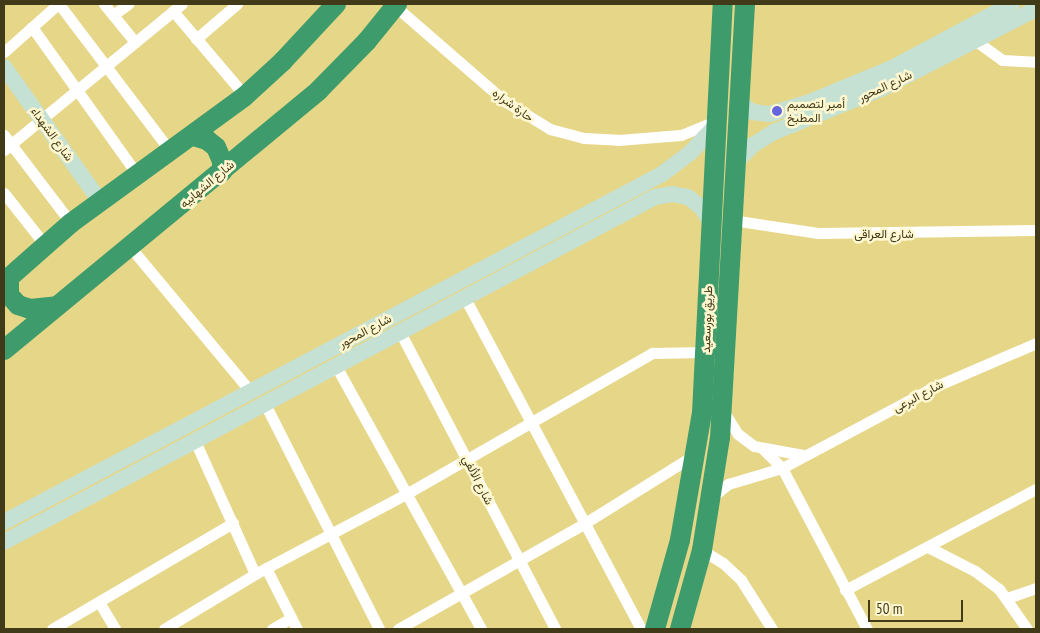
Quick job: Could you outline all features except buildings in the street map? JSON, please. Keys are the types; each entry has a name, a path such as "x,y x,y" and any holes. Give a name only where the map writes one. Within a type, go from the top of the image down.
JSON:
{"highway":[{"name":"طريق بورسعيد","path":"655,629 680,540 696,454 706,352 723,4"},
{"name":"طريق بورسعيد","path":"680,629 702,548 712,497 723,410 745,4"},
{"name":"شارع الشهابيه","path":"4,350 131,248 319,90 367,41 396,5"},
{"path":"57,306 30,309 18,305 10,295 6,280 71,223 137,174 193,136 245,96 330,6"},
{"path":"193,136 207,140 216,148 222,161 222,172"},
{"path":"680,540 702,548"}],"main road":[{"name":"شارع المحور","path":"739,103 753,112 770,114 810,102 892,68 1008,5"},
{"name":"شارع المحور","path":"735,163 753,145 774,132 875,92 976,42 1036,9"},
{"name":"شارع الشهداء","path":"4,67 100,201"},
{"name":"شارع المحور","path":"4,522 670,169 691,152 716,123"},
{"name":"شارع المحور","path":"4,542 660,195 677,194 688,197 702,208 711,223"},
{"path":"412,306 420,322"}],"street":[{"path":"4,52 59,4 107,65 170,151"},
{"path":"104,4 135,42"},
{"path":"113,15 128,4"},
{"path":"196,39 237,4"},
{"name":"حارة شراره","path":"396,5 506,102 550,129 584,138 618,140 681,135 716,123"},
{"path":"71,223 6,143 42,119 177,7 196,39 245,96"},
{"path":"32,27 137,174"},
{"path":"976,42 1002,60 1036,62"},
{"path":"5,196 45,245"},
{"name":"شارع العراقى","path":"732,220 818,233 1036,230"},
{"path":"131,248 251,392"},
{"path":"465,298 641,629"},
{"name":"شارع الألفي","path":"400,332 555,629"},
{"name":"شارع البرعى","path":"712,497 728,484 782,468 803,455 834,443 934,386 1036,343"},
{"path":"164,629 255,574 406,494 652,353 706,352"},
{"path":"336,366 481,629"},
{"path":"265,404 379,629"},
{"name":"شارع البرعى","path":"723,410 744,440 763,449 803,455"},
{"path":"195,441 255,574"},
{"path":"763,449 782,468 867,629"},
{"path":"398,629 585,523 696,454"},
{"path":"845,590 1036,489"},
{"path":"52,629 233,523"},
{"path":"928,547 975,571 1007,598 1027,629"},
{"path":"702,548 723,563 741,580 772,629"},
{"path":"266,568 297,629"},
{"path":"1007,598 1036,588"},
{"path":"99,602 115,629"},
{"path":"272,629 291,618"}],"place":[{"name":"أمير لتصميم المطبخ","path":"777,111"}]}
